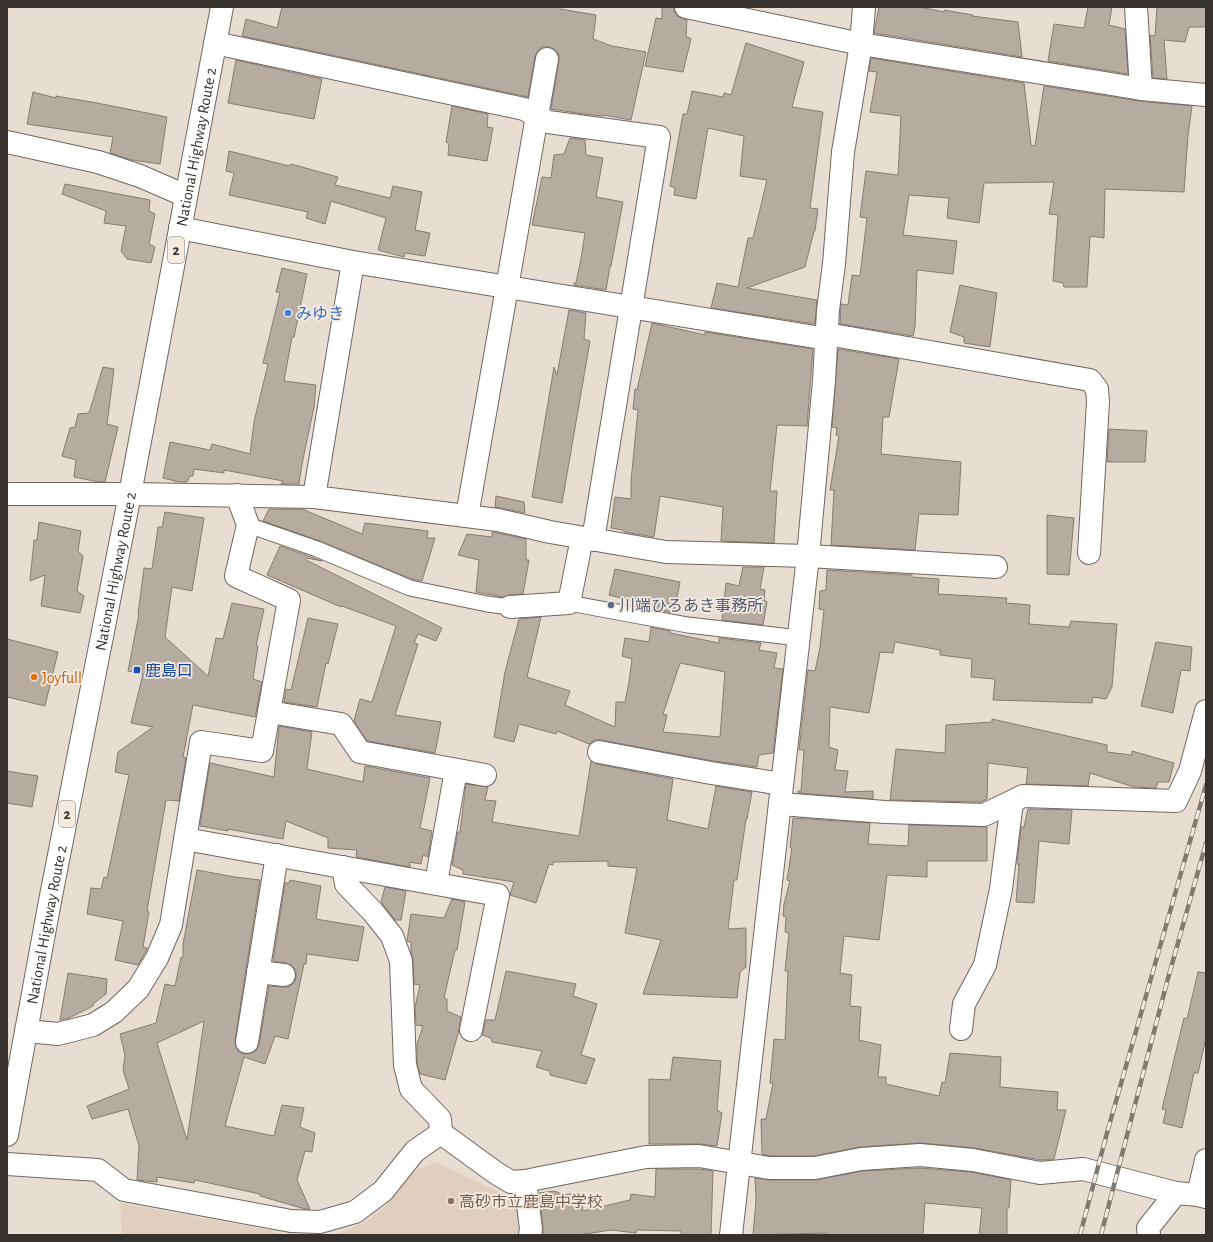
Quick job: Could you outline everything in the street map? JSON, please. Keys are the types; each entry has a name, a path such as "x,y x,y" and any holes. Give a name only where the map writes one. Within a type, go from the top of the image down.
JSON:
{"main road":[{"name":"National Highway Route 2","path":"7,1135 51,893 130,494 222,7"},
{"path":"686,7 861,44 1141,89 1206,95"},
{"path":"731,1235 808,556 843,152 861,44 864,7"},
{"path":"1136,7 1141,89"},
{"path":"215,43 524,109 548,122 659,137 631,307 588,539 568,603 510,607"},
{"path":"467,516 547,59"},
{"path":"7,142 98,162 140,176 186,196"},
{"path":"180,228 353,262 1090,380 1097,389 1098,402 1089,553"},
{"path":"314,497 353,262"},
{"path":"7,494 237,495 314,497 498,520 550,532 666,552 808,556 996,568"},
{"path":"26,1031 58,1034 93,1025 114,1012 138,989 157,958 171,925 201,742 262,751 289,600 236,576 248,525 237,495"},
{"path":"599,752 711,773 781,794 885,812 984,815 1022,796 1176,801 1190,771 1206,711"},
{"path":"269,712 341,724 360,752 486,775"},
{"path":"436,883 456,770"},
{"path":"961,1029 964,1004 985,966 1001,889 1012,802"},
{"path":"185,839 498,894 471,1030"},
{"path":"247,1042 277,855"},
{"path":"343,867 346,884 373,912 392,936 401,961 405,1065 411,1089 440,1119 441,1133 496,1173 511,1182 525,1181 646,1157 699,1156 769,1168 815,1168 861,1159 920,1155 973,1160 1040,1173 1083,1169 1176,1193 1202,1196 1206,1160"},
{"path":"258,972 284,975"},
{"path":"7,1164 98,1170 124,1190 291,1221 320,1222 355,1212 383,1191 415,1152 441,1133"},
{"path":"525,1181 531,1229 530,1235"},
{"path":"1149,1235 1148,1228 1176,1193"}],"lane":[{"path":"248,525 317,549 410,588 487,604 510,607"},
{"path":"568,603 688,625 799,638"}],"shaded area":[{"name":"高砂市立鹿島中学校","path":"435,1162 508,1196 519,1206 518,1235 327,1235 340,1233 363,1223 384,1207 415,1171"},
{"path":"120,1203 268,1230 284,1235 122,1235"}],"building":[{"path":"282,7 560,7 560,9 596,15 593,39 612,46 646,52 631,120 551,109 559,55 550,47 542,47 535,56 528,97 242,36 246,19 277,28"},
{"path":"662,7 674,7 674,11 677,16 687,20 686,36 691,39 683,72 645,66 656,18 662,19"},
{"path":"879,7 920,7 944,12 944,10 973,15 972,16 1018,22 1022,57 874,33"},
{"path":"1088,7 1112,7 1109,25 1125,29 1128,74 1048,61 1054,24 1084,28"},
{"path":"1157,7 1206,7 1206,27 1189,27 1185,42 1164,40 1167,79 1153,78 1150,35 1155,36"},
{"path":"746,43 804,62 792,107 823,112 810,208 818,209 815,231 805,267 747,288 817,300 815,324 711,308 717,283 738,287 748,238 753,238 767,180 740,176 744,136 708,128 696,199 674,195 675,188 670,186 683,114 687,114 692,91 723,97 724,93 731,95"},
{"path":"871,58 1024,83 1031,145 1035,146 1044,86 1139,101 1192,106 1188,135 1184,192 1105,189 1104,238 1090,236 1087,287 1064,287 1063,283 1053,281 1058,215 1049,214 1054,182 984,183 979,223 947,218 949,198 909,195 903,235 957,241 953,274 917,270 915,327 913,336 840,324 841,304 848,305 852,275 860,276 867,218 860,217 866,171 898,175 901,116 870,112 877,72 869,71"},
{"path":"236,60 322,79 314,119 228,103"},
{"path":"33,92 56,98 56,96 167,117 160,164 132,160 110,153 113,137 27,124"},
{"path":"452,106 488,114 487,127 493,128 487,161 448,155 449,144 446,142"},
{"path":"570,138 585,140 586,155 603,158 596,197 623,202 606,290 574,285 574,283 576,283 585,233 532,225 542,177 551,178 554,155 564,154"},
{"path":"229,151 289,166 291,164 338,177 335,185 390,198 393,186 422,192 415,230 430,233 425,256 405,253 404,257 378,250 386,218 331,201 325,224 306,218 308,212 229,195 234,173 226,171"},
{"path":"65,184 150,200 149,211 155,214 149,244 155,247 151,263 127,259 121,251 126,226 104,223 106,211 62,194"},
{"path":"282,268 307,274 294,337 292,337 284,381 316,385 314,407 299,484 281,484 283,481 224,470 224,473 194,469 193,476 190,476 187,482 179,482 163,478 170,442 210,450 212,444 250,454 254,422 268,364 263,363 280,293 276,292"},
{"path":"960,285 997,293 990,347 964,343 964,337 950,332"},
{"path":"569,310 586,313 584,339 590,341 562,503 532,497 554,367 557,375"},
{"path":"652,323 705,335 705,332 813,349 807,426 777,425 770,491 777,491 774,543 721,541 723,507 660,496 654,537 611,528 615,497 631,499 631,481 638,410 633,409 635,389 637,390"},
{"path":"838,349 899,359 889,417 883,417 881,454 961,462 958,515 919,514 915,550 831,545 834,490 830,490 839,436 836,435 837,428 832,427"},
{"path":"103,367 114,369 107,424 118,427 105,482 99,482 74,477 76,460 62,456 70,428 75,427 78,414 89,413"},
{"path":"1109,429 1147,431 1145,462 1107,462"},
{"path":"496,496 524,502 525,513 495,507"},
{"path":"269,509 302,509 362,534 365,523 428,531 427,538 435,538 422,581 411,579 320,541 263,521"},
{"path":"165,512 204,518 192,591 172,587 165,637 208,676 216,638 223,639 232,603 264,609 256,646 258,646 253,679 262,682 255,717 193,705 183,757 186,758 179,801 166,800 147,911 149,912 143,947 147,948 138,965 115,960 123,921 87,914 91,888 101,889 104,877 107,878 129,775 115,772 118,752 153,727 131,723 143,674 128,671 139,614 144,568 152,569 158,527 162,527"},
{"path":"1047,515 1074,518 1069,575 1047,574"},
{"path":"39,522 81,531 78,551 83,556 77,591 84,596 80,613 41,606 45,575 30,581 34,540 37,540"},
{"path":"492,532 526,539 526,560 529,560 523,594 503,597 476,592 479,560 458,555 467,534 492,537"},
{"path":"280,546 322,561 307,558 306,560 442,628 436,641 418,634 414,643 418,644 395,715 441,722 435,753 367,741 354,721 360,699 372,702 396,626 342,606 341,607 267,575"},
{"path":"743,567 764,567 760,589 765,590 764,600 767,602 763,625 722,620 726,583 739,586"},
{"path":"615,569 680,582 674,613 653,609 654,606 609,595"},
{"path":"827,570 912,575 912,577 939,579 938,594 1007,598 1006,603 1030,605 1029,624 1069,627 1071,621 1117,624 1112,687 1106,699 1093,697 1092,703 993,700 995,679 971,677 972,659 940,655 940,650 895,642 893,653 880,652 869,713 830,707 829,747 838,750 835,770 848,771 845,792 873,791 873,799 798,793 798,791 801,791 804,750 799,750 808,670 815,671 820,647 824,610 819,609 820,591 826,590"},
{"path":"541,617 527,677 570,691 565,705 615,727 616,702 625,702 632,659 622,656 625,638 649,642 651,627 670,631 670,633 719,643 719,638 761,643 759,650 777,653 774,668 783,669 773,753 759,755 757,767 713,761 601,740 594,740 589,744 557,731 556,734 519,724 514,742 494,737 505,672 519,619","holes":["680,663 725,672 720,737 663,732 667,715 663,714"]},
{"path":"308,618 338,624 328,664 326,663 317,707 284,702 286,689 291,690"},
{"path":"7,639 58,652 45,706 7,697"},
{"path":"1156,642 1192,647 1190,671 1181,670 1173,713 1141,706"},
{"path":"992,719 1107,745 1107,752 1132,755 1132,751 1174,763 1169,782 1158,782 1156,788 1134,787 1090,773 1088,786 1026,784 1028,768 988,763 987,799 981,802 890,800 896,749 945,753 946,725 992,722"},
{"path":"279,726 312,732 307,769 363,782 365,766 430,778 420,828 432,831 428,857 423,855 421,864 410,862 410,867 356,857 357,850 328,848 328,838 286,821 283,839 228,829 228,831 200,826 210,763 274,777"},
{"path":"591,761 597,764 673,779 667,820 708,829 716,786 752,792 746,819 737,880 734,880 728,929 746,928 746,967 740,972 737,998 643,994 661,940 625,933 637,868 608,866 608,861 553,862 553,865 549,864 536,903 510,895 514,882 463,874 463,870 452,865 457,836 458,832 460,832 466,784 488,787 485,800 496,801 492,822 579,836"},
{"path":"7,771 38,776 32,807 7,803"},
{"path":"1028,809 1072,810 1069,844 1039,841 1034,903 1016,902 1019,864 1017,864 1021,827 1024,827"},
{"path":"793,818 870,823 868,844 908,846 909,825 987,827 987,861 927,861 927,877 887,875 879,940 844,936 840,973 852,975 850,1006 861,1007 859,1040 881,1045 878,1077 886,1077 886,1084 939,1096 942,1082 945,1083 950,1053 1001,1057 1000,1087 1058,1092 1057,1110 1066,1110 1054,1159 1041,1160 974,1148 921,1143 860,1147 814,1156 770,1156 762,1154 761,1119 766,1119 773,1083 770,1083 774,1039 785,1040 788,971 785,971 789,933 785,932 786,917 783,916 784,904 790,881 787,880 792,848 790,848"},
{"path":"197,870 260,880 235,1040 236,1047 239,1052 245,1054 252,1053 257,1050 269,986 289,987 294,983 296,977 296,970 291,965 273,961 285,883 289,883 290,880 321,886 316,919 364,927 358,961 307,954 306,964 304,964 288,1039 275,1036 265,1064 244,1057 225,1126 274,1136 282,1105 304,1108 300,1127 315,1133 312,1152 305,1151 297,1180 310,1209 305,1209 260,1196 260,1194 195,1180 194,1183 157,1177 157,1182 137,1180 139,1146 128,1109 92,1119 87,1106 129,1089 123,1070 125,1055 120,1034 156,1023 165,984 175,986 181,957 183,958 183,944","holes":["204,1021 187,1140 157,1043"]},
{"path":"385,887 406,891 401,920 395,920 381,902"},
{"path":"452,899 465,902 457,950 455,950 444,998 447,999 447,1011 461,1017 459,1030 445,1080 420,1074 417,1063 417,1044 423,1026 416,1025 415,1007 420,985 414,984 411,942 407,941 411,914 444,918"},
{"path":"506,971 576,984 573,996 597,1004 581,1055 595,1059 586,1084 550,1075 550,1071 536,1067 542,1051 492,1042 491,1038 482,1035 486,1020 495,1020"},
{"path":"1198,972 1206,973 1206,1038 1198,1073 1194,1073 1182,1128 1163,1123 1166,1110 1162,1109 1184,1018 1187,1019"},
{"path":"68,973 107,979 106,994 93,1004 93,1006 69,1018 60,1020"},
{"path":"673,1057 721,1061 717,1110 722,1113 717,1146 699,1144 649,1144 649,1079 670,1080"},
{"path":"920,1168 971,1172 1011,1180 1009,1208 1007,1208 1007,1235 979,1235 982,1208 925,1203 923,1235 826,1235 826,1233 753,1235 756,1200 755,1178 769,1180 815,1180 863,1171"},
{"path":"656,1169 698,1169 713,1171 711,1235 681,1235 681,1231 637,1230 636,1233 611,1230 579,1235 543,1235 539,1193 555,1191 563,1195 580,1193 583,1211 630,1200 631,1194 655,1197"}],"railway":[{"path":"1080,1235 1107,1133 1206,785"},
{"path":"1101,1235 1167,982 1206,843"}],"place":[{"name":"みゆき","path":"288,313"},
{"name":"川端ひろあき事務所","path":"611,605"},
{"name":"鹿島口","path":"137,670"},
{"name":"Joyfull","path":"34,677"},
{"name":"高砂市立鹿島中学校","path":"451,1201"}]}
